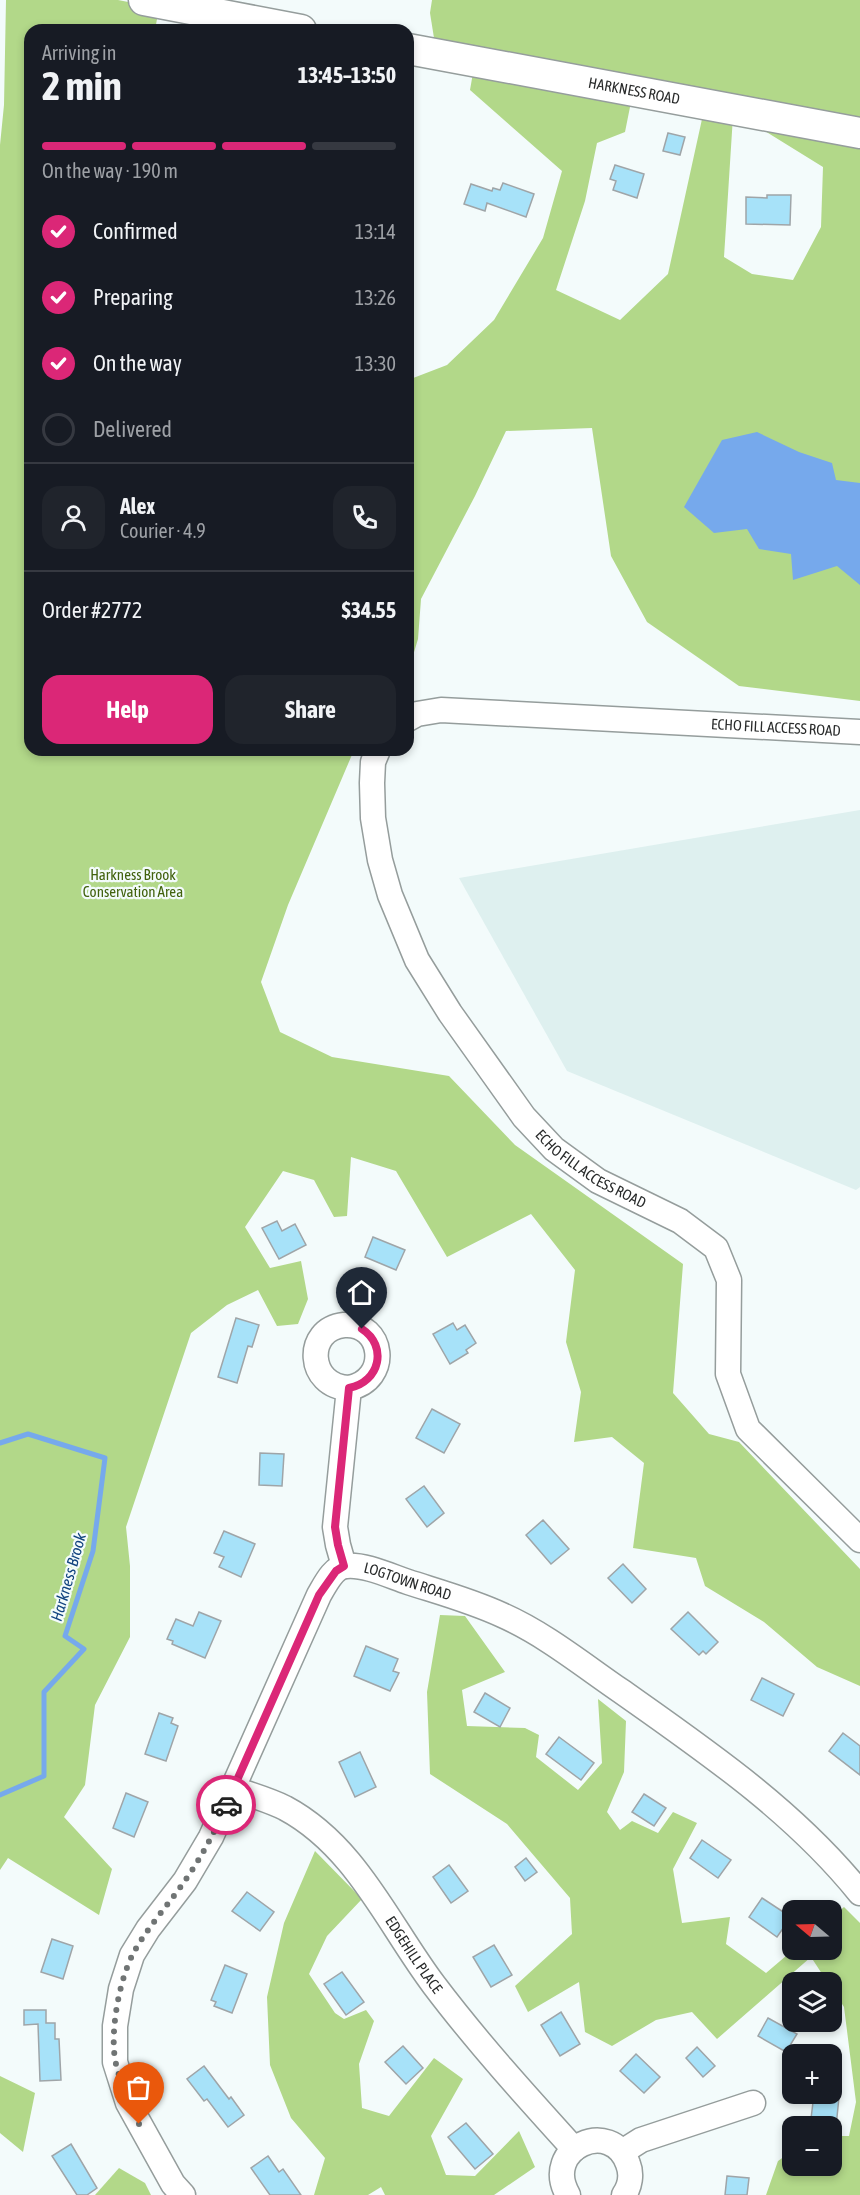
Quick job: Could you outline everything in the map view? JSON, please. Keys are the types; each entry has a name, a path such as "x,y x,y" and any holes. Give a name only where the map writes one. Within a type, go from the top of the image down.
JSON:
{"main road":[{"path":"144,0 270,24"},
{"name":"HARKNESS ROAD","path":"414,50 860,133"}],"street":[{"name":"ECHO FILL ACCESS ROAD","path":"414,716 441,710 860,732"},
{"name":"ECHO FILL ACCESS ROAD","path":"376,756 373,762 373,818 380,860 390,896 417,960 450,1013 524,1117 554,1149 598,1180 680,1221 716,1248 729,1280 728,1374 748,1429 860,1540"},
{"path":"344,1566 335,1527 349,1388"},
{"name":"LOGTOWN ROAD","path":"183,2195 173,2184 128,2103 116,2062 115,2026 121,1989 132,1955 148,1929 194,1867 211,1837 319,1595 336,1571 344,1566 366,1569 461,1599 502,1615 541,1637 669,1725 773,1803 805,1832 860,1893"},
{"name":"EDGEHILL PLACE","path":"234,1789 284,1808 305,1821 334,1846 356,1870 452,2009 513,2082 574,2149"},
{"path":"622,2152 641,2140 753,2103"},
{"path":"568,2195 562,2180 562,2170 567,2156 586,2142 601,2141 610,2143 622,2152 630,2169 629,2184 624,2195"}],"shaded area":[{"path":"860,810 860,1187 856,1190 567,1071 459,878"}],"green space":[{"name":"Harkness Brook Conservation Area","path":"6,0 118,0 159,8 156,24 24,24 24,756 351,756 288,905 261,982 280,1032 332,1057 449,1076 515,1145 683,1264 673,1393 709,1434 739,1442 860,1569 860,1686 817,1667 764,1622 705,1586 696,1558 633,1548 644,1463 612,1437 574,1442 581,1392 566,1342 575,1270 531,1214 447,1257 396,1171 351,1157 347,1216 334,1217 314,1180 283,1171 245,1227 270,1268 301,1261 308,1299 298,1324 277,1326 258,1290 227,1305 191,1333 126,1527 130,1566 130,1637 95,1705 85,1785 64,1817 112,1869 99,1915 8,1858 0,1870 0,145 4,105"},
{"path":"432,0 860,0 860,120 434,38 430,13"},
{"path":"474,67 632,97 625,132 597,143 585,201 556,290 620,320 668,274 704,110 733,116 724,257 752,274 793,280 821,227 823,167 760,128 860,140 860,701 739,686 647,622 611,556 592,428 506,431 421,599 418,639 414,652 414,378 447,365 494,320 543,238 562,171 470,90"},
{"path":"440,1615 465,1616 505,1672 462,1690 467,1726 525,1728 539,1735 536,1757 578,1790 602,1763 598,1699 626,1721 624,1772 607,1812 620,1830 632,1821 658,1833 673,1812 697,1823 673,1869 682,1923 730,1917 726,1944 766,1973 782,1959 808,1960 794,1972 782,1972 782,1982 717,2039 692,2012 656,2020 612,2046 585,2032 579,1982 528,2012 515,1986 572,1934 570,1898 507,1824 430,1774 427,1692"},
{"path":"315,1851 362,1899 327,1936 309,1974 335,2013 344,2019 366,2010 374,2021 359,2064 362,2108 389,2116 434,2058 463,2079 431,2136 446,2175 475,2176 519,2131 535,2167 494,2195 385,2195 381,2187 368,2195 314,2195 325,2158 291,2118 270,2065 267,1997 284,1923"},
{"path":"844,1907 860,1923 860,2195 766,2195 778,2161 782,2158 782,2176 842,2176 842,2136 849,2136 856,2102 842,2004 842,1972 821,1972 813,1960 842,1960 842,1909"},
{"path":"0,2076 35,2093 23,2152 0,2133"},
{"path":"119,2168 145,2183 151,2195 95,2195"}],"water":[{"path":"757,432 799,452 832,463 836,480 860,483 860,585 837,566 793,580 791,554 759,549 747,529 714,533 684,507 722,440"}],"building":[{"path":"668,133 685,137 680,155 663,151"},
{"path":"615,165 644,174 637,198 613,190 616,181 610,179"},
{"path":"503,183 534,194 526,217 487,203 485,211 464,204 471,184 492,191 493,188 500,190"},
{"path":"767,195 791,195 790,225 746,224 746,197 767,198"},
{"path":"277,1221 282,1231 295,1224 306,1245 279,1259 262,1228"},
{"path":"373,1237 405,1250 396,1270 365,1257"},
{"path":"236,1318 259,1325 252,1347 248,1346 237,1383 218,1377"},
{"path":"453,1323 457,1330 465,1325 476,1343 466,1350 468,1353 450,1364 433,1334"},
{"path":"432,1409 460,1424 444,1453 416,1438"},
{"path":"260,1453 284,1454 282,1486 259,1485"},
{"path":"424,1486 444,1513 427,1527 406,1499"},
{"path":"543,1520 569,1549 551,1564 526,1535"},
{"path":"224,1531 255,1544 241,1577 219,1567 224,1557 214,1553"},
{"path":"623,1564 646,1589 632,1603 608,1578"},
{"path":"199,1612 221,1621 205,1658 172,1644 173,1641 167,1639 176,1619 193,1626"},
{"path":"688,1612 718,1642 706,1654 703,1651 699,1655 671,1629"},
{"path":"366,1646 398,1659 393,1671 399,1673 390,1691 354,1676"},
{"path":"762,1678 794,1694 783,1716 751,1700"},
{"path":"485,1693 510,1708 500,1727 474,1712"},
{"path":"159,1713 173,1718 171,1723 178,1726 166,1761 145,1754"},
{"path":"843,1733 860,1746 860,1775 829,1751"},
{"path":"559,1737 594,1763 581,1780 546,1754"},
{"path":"360,1752 376,1787 355,1797 339,1762"},
{"path":"126,1793 148,1802 134,1837 113,1828"},
{"path":"644,1794 666,1808 654,1826 632,1812"},
{"path":"702,1840 731,1860 718,1878 690,1858"},
{"path":"526,1858 537,1872 525,1881 515,1867"},
{"path":"449,1865 468,1891 451,1903 433,1877"},
{"path":"247,1892 274,1912 260,1931 232,1911"},
{"path":"762,1898 782,1911 782,1930 777,1937 749,1917"},
{"path":"52,1939 73,1946 63,1979 41,1972"},
{"path":"494,1945 512,1975 491,1987 473,1957"},
{"path":"225,1965 247,1974 232,2013 214,2006 216,2002 211,2000"},
{"path":"342,1972 364,2002 346,2015 324,1984"},
{"path":"24,2010 46,2010 46,2023 55,2023 55,2039 59,2039 61,2080 40,2081 38,2024 24,2025"},
{"path":"561,2012 580,2044 560,2056 541,2025"},
{"path":"768,2018 782,2026 782,2032 797,2034 791,2044 782,2044 782,2050 758,2036"},
{"path":"403,2046 423,2068 406,2084 385,2062"},
{"path":"697,2047 715,2066 703,2077 686,2058"},
{"path":"636,2054 660,2077 644,2093 620,2071"},
{"path":"204,2066 244,2115 228,2127 207,2099 204,2101 187,2079"},
{"path":"813,2104 838,2104 837,2116 811,2116"},
{"path":"466,2123 493,2154 475,2169 448,2137"},
{"path":"71,2144 97,2188 87,2195 77,2195 52,2156"},
{"path":"268,2156 279,2172 283,2169 301,2195 270,2195 251,2168"},
{"path":"727,2176 749,2178 747,2195 725,2195"}],"waterway":[{"name":"Harkness Brook","path":"0,1443 28,1434 105,1458 93,1551 65,1636 84,1649 44,1692 44,1776 0,1795"}],"way so far":[{"path":"139,2124 128,2103 116,2062 115,2026 121,1989 132,1955 148,1929 194,1867 226,1805"}],"route":[{"path":"226,1805 319,1595 336,1571 344,1566 335,1527 349,1388 366,1381 378,1360 374,1342 362,1329"}]}
